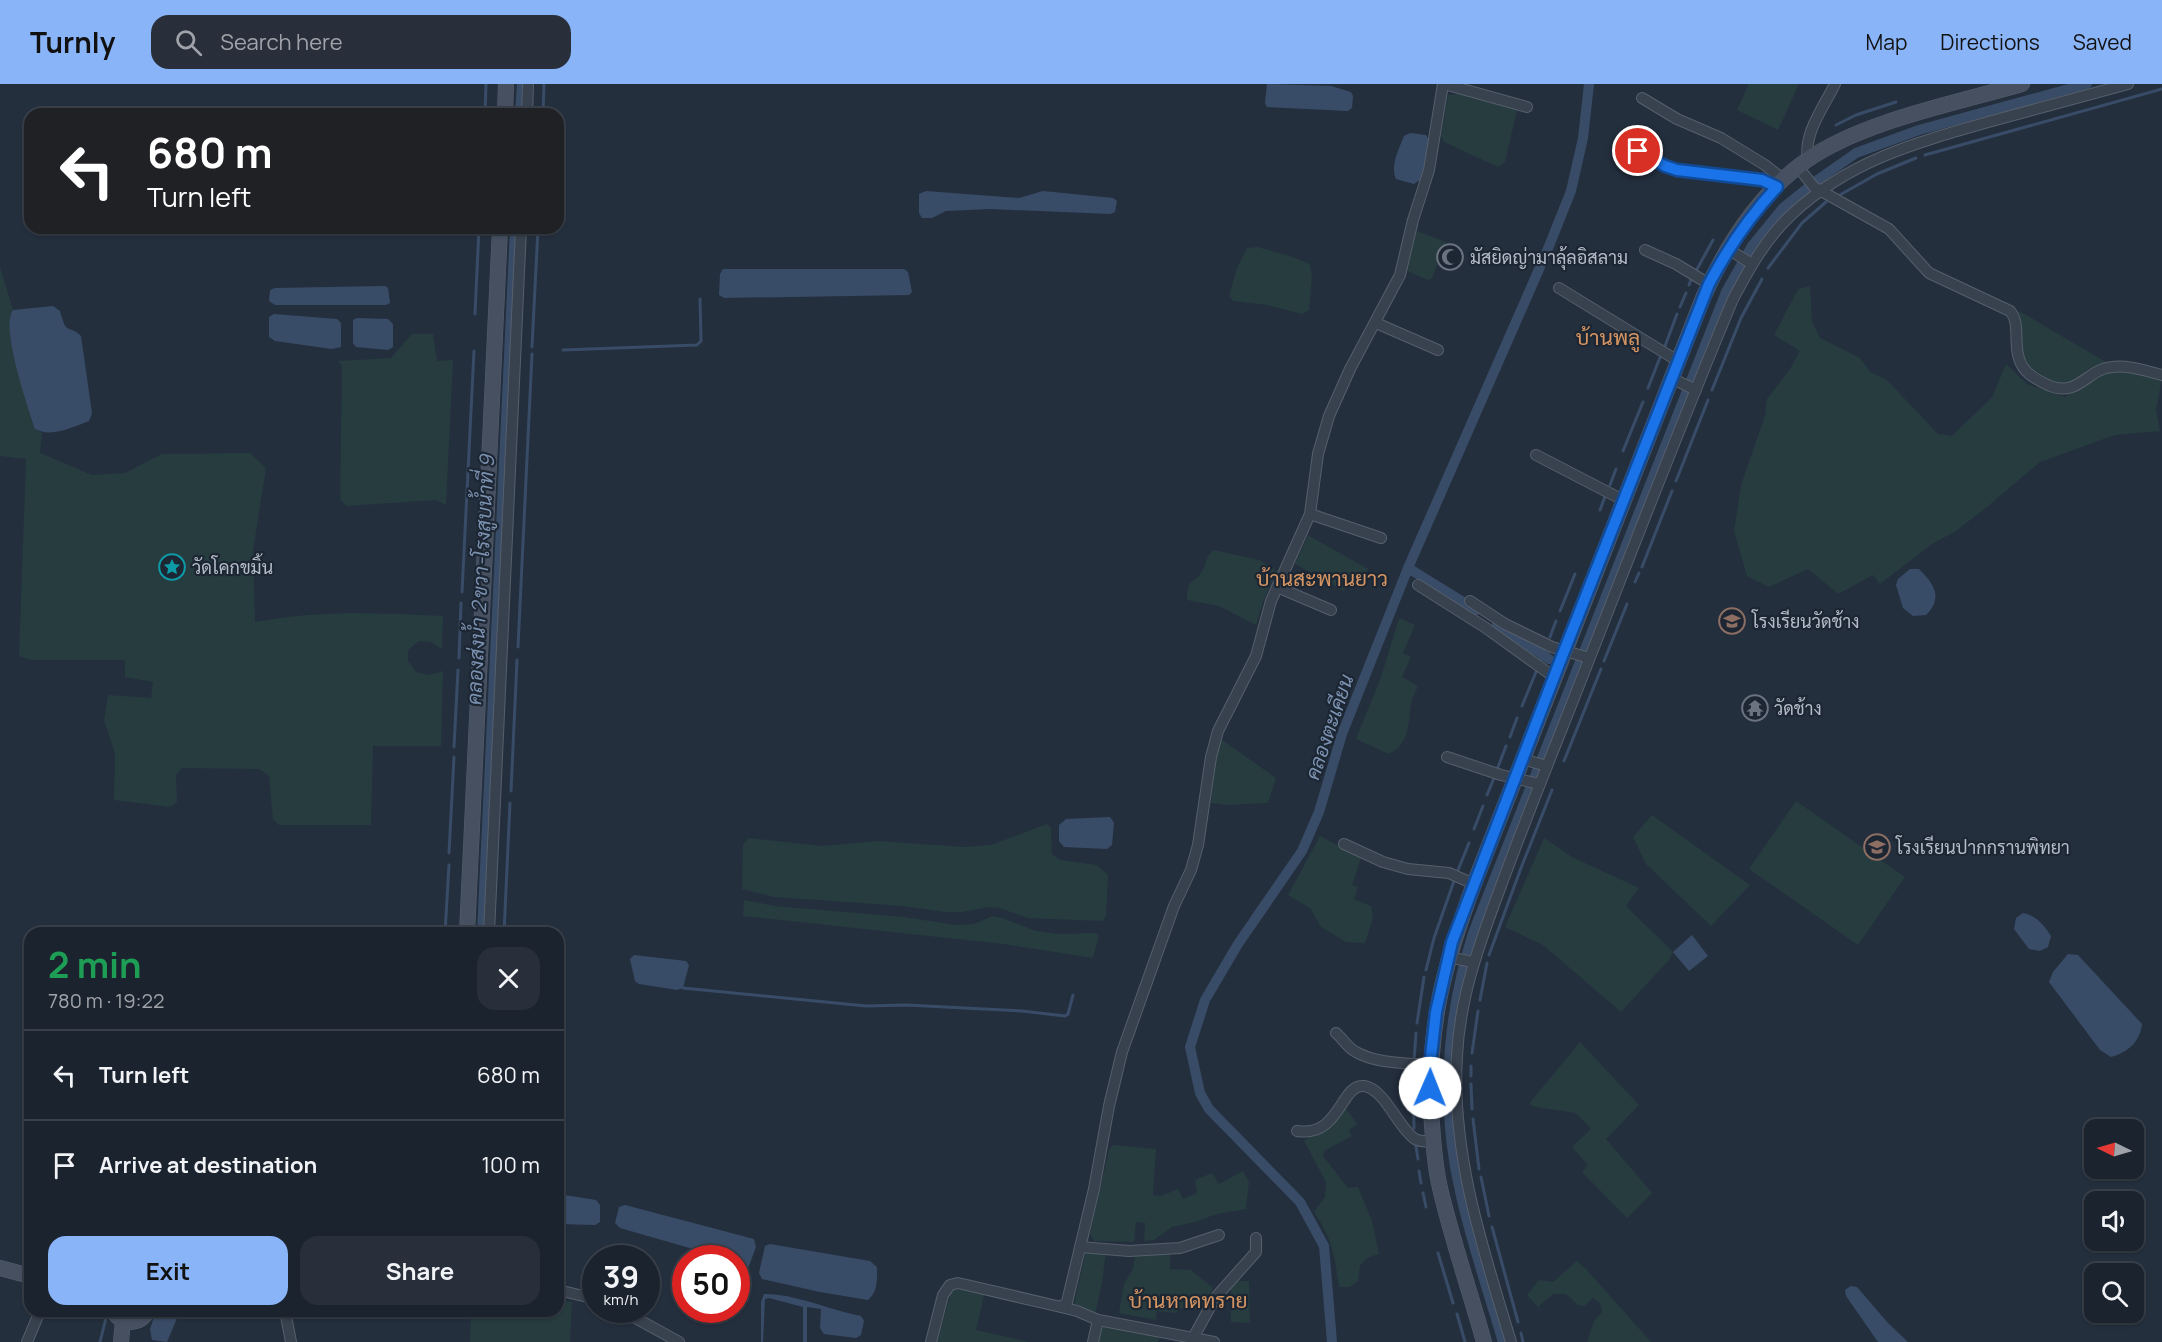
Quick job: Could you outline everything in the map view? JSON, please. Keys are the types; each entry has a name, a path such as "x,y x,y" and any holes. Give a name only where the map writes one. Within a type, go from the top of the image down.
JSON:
{"main road":[{"path":"505,108 507,84"},
{"path":"1484,1342 1440,1188 1433,1142 1435,1088 1430,1065 1436,1012 1474,884 1536,763 1554,677 1569,651 1623,500 1675,380 1678,361 1709,284 1732,252 1750,217 1781,183 1843,141 1881,124 2022,84"},
{"path":"467,927 506,350 500,234"},
{"path":"0,1268 24,1274"},
{"path":"122,1342 122,1318 141,1319 143,1317"}],"street":[{"path":"527,108 528,84"},
{"path":"1061,1307 1067,1302 1094,1189 1109,1106 1122,1052 1174,906 1191,870 1198,844 1211,758 1218,731 1256,656 1265,617 1310,514 1318,454 1329,416 1350,369 1400,275 1413,220 1429,170 1444,84 1527,107"},
{"path":"1821,84 1835,86 1809,136 1806,149 1804,168 1817,189 1889,229 1929,273 2010,311 2014,315 2016,324 2018,357 2027,372 2040,382 2057,389 2071,389 2103,369 2111,367 2136,369 2162,375"},
{"path":"1511,1342 1470,1191 1454,1087 1461,1020 1471,961 1528,781 1587,657 1694,389 1749,262 1790,215 1817,189 1866,162 1890,152 2128,84"},
{"path":"1642,98 1677,119 1721,138 1765,165 1781,183"},
{"path":"1629,143 1647,158 1665,166 1781,183"},
{"path":"489,927 506,350 520,234"},
{"path":"1645,250 1676,264 1709,284"},
{"path":"1732,252 1749,262"},
{"path":"1559,288 1678,361"},
{"path":"1376,323 1438,350"},
{"path":"1675,380 1694,389"},
{"path":"1536,455 1623,500"},
{"path":"1310,514 1381,538"},
{"path":"1418,585 1486,628 1554,677"},
{"path":"1277,587 1331,610"},
{"path":"1470,601 1505,624 1552,647 1587,657"},
{"path":"1447,757 1528,781"},
{"path":"1344,844 1383,862 1408,869 1449,873 1474,884"},
{"path":"1452,958 1471,961"},
{"path":"1336,1033 1350,1048 1363,1055 1393,1062 1430,1065"},
{"path":"1297,1131 1308,1133 1322,1128 1335,1116 1355,1088 1364,1086 1372,1089 1386,1102 1404,1129 1416,1140 1433,1142"},
{"path":"1435,1088 1454,1087"},
{"path":"1080,1247 1129,1251 1180,1248 1219,1235"},
{"path":"1193,1338 1215,1298 1256,1252 1256,1238"},
{"path":"931,1342 944,1295 950,1285 958,1283 1077,1311 1098,1320 1214,1342"},
{"path":"564,1291 582,1296"},
{"path":"27,1342 37,1317"},
{"path":"286,1317 291,1342"},
{"path":"1093,1342 1098,1320"},
{"path":"645,1323 679,1342"}],"green space":[{"path":"1749,84 1799,84 1778,130 1737,110"},
{"path":"1458,94 1517,110 1505,162 1498,167 1444,142 1441,136 1448,95"},
{"path":"1414,230 1446,242 1432,278 1428,280 1405,270"},
{"path":"1258,247 1310,264 1312,277 1309,310 1302,314 1267,305 1233,301 1229,296 1237,268 1247,248"},
{"path":"0,267 13,310 10,315 35,429 42,433 40,453 92,475 125,473 162,454 250,453 266,468 253,551 255,622 326,614 443,616 442,649 431,642 419,641 408,650 408,661 416,672 429,675 443,671 441,746 373,746 371,825 279,825 273,819 269,776 259,769 182,768 176,775 177,802 171,807 114,800 115,754 104,720 108,695 151,698 153,682 125,677 125,660 31,660 19,656 26,459 0,456"},
{"path":"1810,286 1812,322 1820,338 1860,358 1870,372 1887,380 1938,434 1952,436 1992,397 2006,364 2027,384 2065,397 2106,371 2122,370 2162,378 2156,410 2160,431 2115,435 2040,462 1956,531 1932,544 1880,584 1873,575 1838,594 1808,569 1769,587 1747,576 1734,531 1741,485 1765,416 1767,399 1790,369 1800,351 1774,335 1798,289"},
{"path":"2019,311 2106,362 2070,384 2054,383 2030,367 2023,354"},
{"path":"412,334 433,334 437,361 453,360 446,505 436,500 346,506 340,499 342,366 338,361 391,358"},
{"path":"1308,535 1368,569 1364,578 1353,573 1344,591 1295,564"},
{"path":"1214,550 1259,560 1277,571 1264,599 1256,625 1219,606 1187,600 1190,584 1204,568 1208,557"},
{"path":"1399,618 1415,625 1403,653 1411,657 1402,677 1418,686 1412,702 1407,732 1401,744 1389,754 1356,739 1381,677"},
{"path":"1221,739 1276,778 1268,803 1226,805 1211,803 1216,755"},
{"path":"1796,801 1905,877 1858,945 1749,869"},
{"path":"1652,815 1750,885 1711,926 1646,864 1633,837"},
{"path":"1047,824 1051,828 1052,854 1060,860 1097,865 1108,875 1106,916 1102,921 1028,918 989,907 962,912 945,912 903,906 774,897 742,889 743,845 748,838 822,846 878,841 965,847 991,845"},
{"path":"1320,836 1361,858 1352,885 1358,887 1354,899 1371,906 1373,918 1365,943 1346,942 1321,927 1311,909 1288,895"},
{"path":"1544,838 1572,857 1639,888 1626,906 1673,952 1669,960 1621,1012 1543,945 1505,927"},
{"path":"744,900 775,906 904,917 956,925 974,924 993,916 1036,931 1099,935 1093,958 1004,944 743,916"},
{"path":"1580,1042 1639,1105 1606,1139 1652,1193 1627,1218 1582,1172 1588,1165 1572,1147 1591,1129 1576,1113 1535,1107 1529,1104"},
{"path":"1345,1107 1357,1124 1349,1130 1352,1136 1324,1151 1323,1156 1348,1188 1358,1187 1372,1221 1379,1254 1369,1257 1360,1265 1358,1281 1350,1287 1339,1287 1332,1248 1314,1212 1325,1197 1326,1182 1304,1141"},
{"path":"1113,1145 1156,1149 1153,1195 1161,1196 1178,1189 1183,1199 1197,1193 1195,1180 1212,1173 1219,1184 1243,1171 1249,1182 1246,1209 1217,1214 1172,1227 1154,1240 1144,1241 1145,1223 1136,1222 1134,1242 1094,1241 1090,1234 1109,1150"},
{"path":"1086,1250 1106,1251 1094,1319 1072,1314"},
{"path":"1170,1251 1170,1269 1191,1270 1213,1288 1201,1310 1178,1308 1177,1313 1157,1311 1156,1320 1119,1313 1124,1284 1133,1269 1136,1252"},
{"path":"1577,1261 1651,1342 1587,1342 1594,1321 1602,1312 1600,1303 1593,1298 1585,1306 1578,1305 1566,1294 1553,1294 1538,1307 1527,1295 1539,1280 1553,1282"},
{"path":"1236,1281 1249,1281 1250,1323 1231,1322 1231,1285"},
{"path":"961,1285 985,1291 976,1330 1029,1342 937,1342 952,1289"},
{"path":"564,1301 572,1302 570,1342 470,1342 471,1317 564,1317"},
{"path":"1114,1322 1160,1332 1158,1342 1098,1342 1101,1327 1113,1329"}],"water":[{"path":"1267,84 1331,86 1351,92 1352,108 1348,111 1267,107 1265,103"},
{"path":"1410,133 1426,135 1430,142 1421,179 1414,184 1396,179 1394,174 1395,163 1404,136"},
{"path":"926,191 1019,198 1043,191 1113,198 1117,201 1115,212 1110,214 990,209 946,211 932,218 922,218 919,213 919,194"},
{"path":"723,269 904,269 908,272 912,292 909,295 724,298 719,295 720,274"},
{"path":"385,286 388,288 390,303 386,305 275,305 269,301 270,290 275,288"},
{"path":"53,306 60,311 66,327 81,336 92,413 89,421 62,431 48,432 35,429 16,368 10,319 13,310"},
{"path":"274,314 337,319 341,323 341,347 332,349 275,341 269,337 269,317"},
{"path":"357,318 388,319 393,324 393,347 388,350 356,347 353,343 353,320"},
{"path":"1910,569 1919,569 1934,590 1934,602 1926,615 1913,616 1903,608 1896,585 1898,579"},
{"path":"1110,817 1114,823 1112,845 1107,849 1064,847 1059,841 1059,825 1066,819"},
{"path":"2023,913 2040,921 2046,928 2051,936 2048,947 2040,951 2029,949 2014,929 2016,918"},
{"path":"1692,935 1708,956 1689,971 1673,952"},
{"path":"2068,954 2078,955 2142,1024 2136,1041 2123,1052 2111,1057 2100,1050 2049,982 2053,972"},
{"path":"634,955 686,961 689,965 683,988 677,990 639,984 635,981 630,959"},
{"path":"564,1195 596,1200 600,1205 600,1222 595,1225 564,1224"},
{"path":"625,1205 754,1239 756,1247 750,1263 750,1245 679,1245 620,1228 615,1223 619,1207"},
{"path":"770,1244 870,1261 877,1267 874,1293 868,1300 762,1279 759,1273 765,1246"},
{"path":"1851,1286 1857,1287 1908,1342 1878,1342 1846,1296 1845,1290"},
{"path":"764,1294 801,1299 861,1316 864,1321 861,1335 856,1338 824,1334 820,1328 821,1309 807,1307 807,1342 803,1342 803,1307 769,1298 765,1299 763,1342 761,1342 761,1302"},
{"path":"154,1317 177,1317 167,1342 152,1340 150,1329"}],"waterway":[{"path":"485,108 486,84"},
{"name":"คลองส่งน้ำ 2 ขวา-โรงสูบน้ำที่ 9","path":"520,108 522,84"},
{"path":"543,108 544,84"},
{"name":"คลองตะเคียน","path":"1332,1342 1324,1246 1300,1202 1209,1109 1200,1093 1190,1047 1205,1000 1238,944 1302,851 1319,812 1342,734 1408,568 1571,191 1583,138 1589,84"},
{"path":"1503,1342 1470,1233 1454,1163 1450,1130 1449,1064 1452,1031 1464,965 1473,933 1726,292 1752,246 1783,208 1856,153 1919,130 2087,84"},
{"path":"1925,155 2162,89"},
{"path":"1836,125 1856,115 1896,102"},
{"path":"1838,196 1877,174 1916,158"},
{"path":"1768,268 1802,223 1826,202"},
{"path":"475,314 479,234"},
{"name":"คลองส่งน้ำ 2 ขวา-โรงสูบน้ำที่ 9","path":"482,927 515,234"},
{"path":"532,347 538,234"},
{"path":"1696,271 1713,240"},
{"path":"1689,285 1692,277"},
{"path":"1712,390 1741,318 1762,279"},
{"path":"1680,307 1686,293"},
{"path":"563,350 697,345 701,341 700,299"},
{"path":"1665,346 1677,314"},
{"path":"462,592 474,351"},
{"path":"518,647 532,354"},
{"path":"1648,388 1661,355"},
{"path":"1676,481 1708,400"},
{"path":"1623,451 1643,402"},
{"path":"1610,485 1616,469"},
{"path":"1642,567 1672,491"},
{"path":"1600,510 1606,494"},
{"path":"1408,568 1476,610"},
{"path":"1635,582 1639,573"},
{"path":"1560,611 1575,574"},
{"path":"459,658 461,603"},
{"path":"1604,661 1627,604"},
{"path":"1550,637 1556,621"},
{"path":"1497,624 1549,659"},
{"path":"1541,659 1545,649"},
{"path":"511,791 517,660"},
{"path":"1564,761 1601,669"},
{"path":"454,747 458,670"},
{"path":"1522,706 1536,672"},
{"path":"1510,737 1517,718"},
{"path":"1498,767 1506,746"},
{"path":"449,853 454,757"},
{"path":"1487,795 1494,778"},
{"path":"1489,955 1552,790"},
{"path":"504,927 510,803"},
{"path":"1474,829 1483,806"},
{"path":"1458,870 1469,843"},
{"path":"445,927 449,865"},
{"path":"1426,970 1434,938 1454,881"},
{"path":"1480,1000 1487,963"},
{"path":"1417,1023 1424,977"},
{"path":"683,988 866,1006 906,1005 1022,1011 1065,1016 1068,1014 1073,995"},
{"path":"1472,1053 1478,1011"},
{"path":"1414,1061 1416,1033"},
{"path":"1471,1066 1471,1076"},
{"path":"1413,1067 1414,1128"},
{"path":"1471,1084 1472,1109"},
{"path":"1473,1119 1479,1169"},
{"path":"1416,1146 1418,1159"},
{"path":"1419,1171 1421,1183"},
{"path":"1481,1177 1489,1216"},
{"path":"1423,1193 1426,1207"},
{"path":"1492,1227 1518,1322"},
{"path":"1438,1253 1453,1303"},
{"path":"1457,1314 1465,1342"},
{"path":"100,1342 106,1317"},
{"path":"1521,1333 1523,1342"}],"place":[{"name":"มัสยิดญ่ามาลุ้ลอิสลาม","path":"1450,257"},
{"name":"วัดโคกขมิ้น","path":"172,567"},
{"name":"โรงเรียนวัดช้าง","path":"1732,621"},
{"name":"วัดช้าง","path":"1755,708"},
{"name":"โรงเรียนปากกรานพิทยา","path":"1877,847"}],"district":[{"name":"บ้านพลู","path":"1608,337"},
{"name":"บ้านสะพานยาว","path":"1322,578"},
{"name":"บ้านหาดทราย","path":"1188,1300"}],"route":[{"path":"1430,1088 1433,1030 1442,978 1452,942 1501,812 1709,284 1736,235 1777,187 1762,180 1677,170 1647,158 1638,151"}]}
